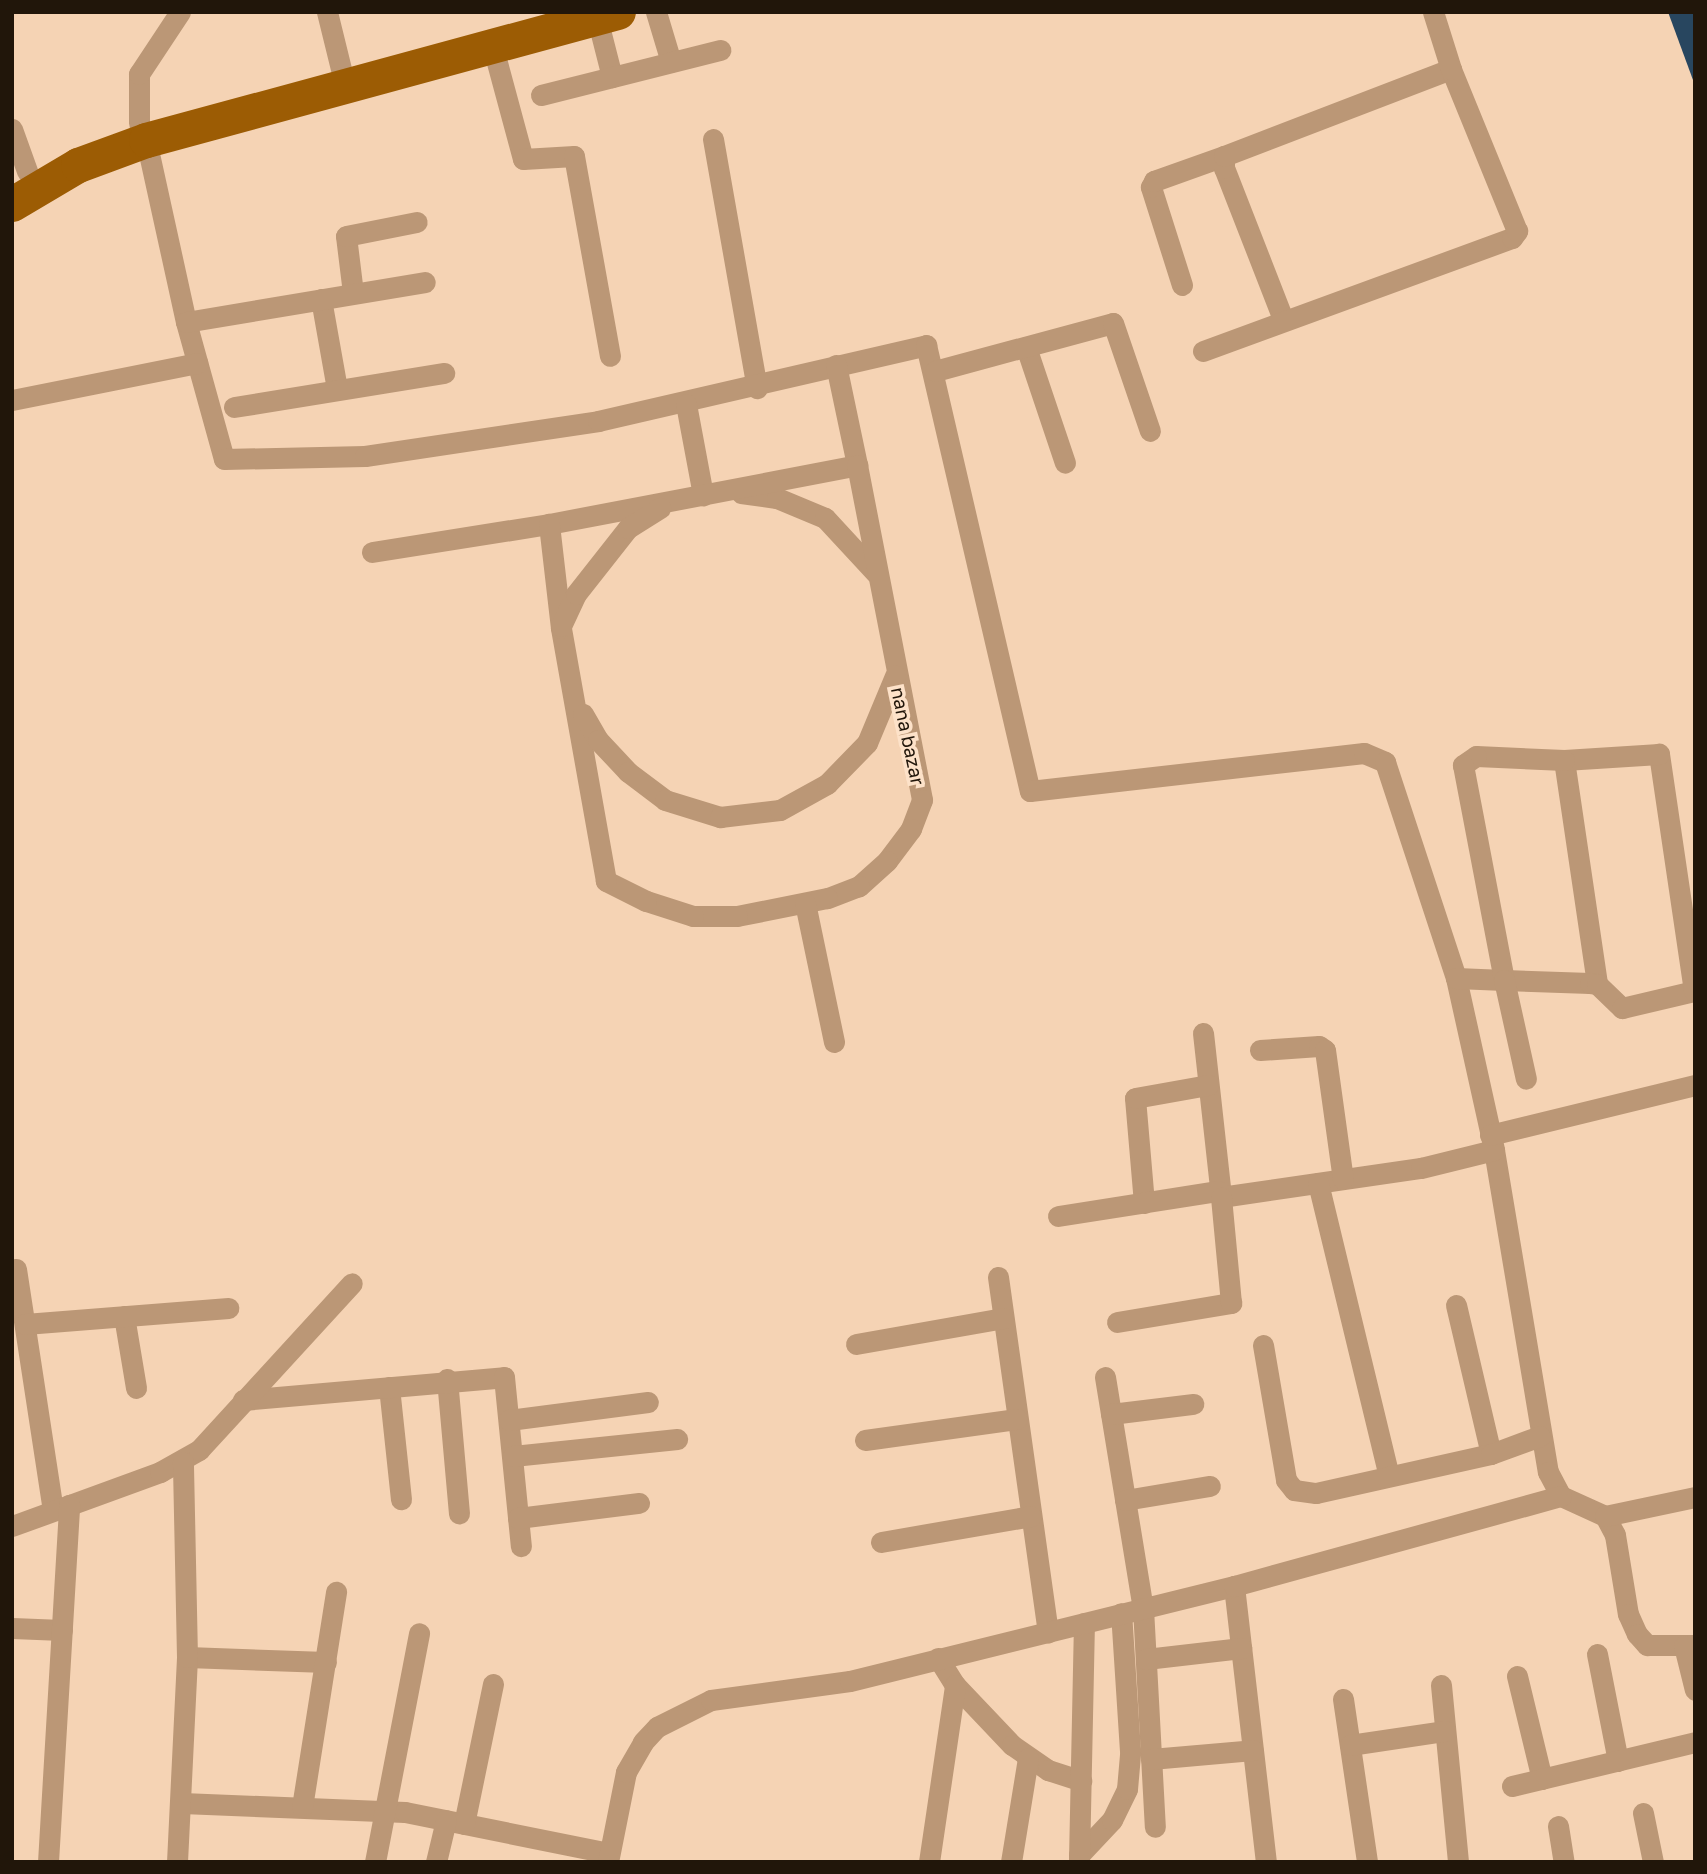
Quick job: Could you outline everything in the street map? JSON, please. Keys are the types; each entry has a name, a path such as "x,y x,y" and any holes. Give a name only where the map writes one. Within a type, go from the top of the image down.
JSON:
{"main road":[{"path":"20,175 143,132 341,69 562,12"},
{"path":"12,204 78,165 143,132 607,15"}],"street":[{"path":"180,12 139,74 143,132 186,322 224,459 365,456 686,404 926,345 935,371 1030,790 1376,755 1385,762 1456,978 1492,1142 1548,1472 1561,1496 1605,1516 1695,1497"},
{"path":"327,12 341,69"},
{"path":"656,12 671,62"},
{"path":"1203,351 1283,319 1512,238 1517,231 1451,69 1433,12"},
{"path":"607,15 612,77"},
{"path":"492,44 523,159 566,154 574,156 578,166 610,356"},
{"path":"541,95 720,50"},
{"path":"1182,285 1151,187 1154,181 1451,69"},
{"path":"12,130 20,175"},
{"path":"713,139 757,388"},
{"path":"1224,156 1224,168 1283,319"},
{"path":"353,293 346,236 417,222"},
{"path":"186,322 425,282"},
{"path":"320,299 337,389"},
{"path":"935,371 1113,323 1150,431"},
{"path":"1026,347 1065,463"},
{"path":"12,400 197,363"},
{"name":"nana bazar","path":"549,524 561,628 606,881 646,901 693,916 737,916 804,903 859,886 911,829 922,800 895,676 836,365"},
{"path":"234,407 444,373"},
{"path":"686,404 703,495"},
{"path":"372,552 549,524 857,465"},
{"path":"725,491 777,498 825,518 876,573"},
{"path":"561,628 576,594 628,528 673,500"},
{"path":"576,701 598,740 628,772 665,800 720,817 780,810 827,784 867,743 895,676"},
{"path":"1526,1079 1463,765 1476,756 1564,760 1649,752 1659,754 1663,763 1694,991 1622,1008 1597,984 1564,760"},
{"path":"804,903 834,1042"},
{"path":"1456,978 1597,984"},
{"path":"1117,1322 1231,1303 1203,1032"},
{"path":"1260,1050 1319,1046 1325,1050 1343,1180"},
{"path":"1144,1202 1135,1098 1208,1085"},
{"path":"1058,1216 1144,1202 1343,1180 1492,1142 1695,1085"},
{"path":"1318,1183 1389,1476"},
{"path":"16,1269 61,1507 62,1630 48,1862"},
{"path":"998,1277 1048,1632"},
{"path":"12,1526 183,1462 200,1450 352,1283"},
{"path":"1456,1305 1491,1454"},
{"path":"25,1324 228,1308"},
{"path":"124,1316 136,1388"},
{"path":"856,1344 1003,1318"},
{"path":"1263,1345 1286,1480 1294,1490 1316,1493 1491,1454 1540,1436"},
{"path":"243,1400 447,1379 504,1377 521,1546"},
{"path":"1105,1377 1143,1608 1155,1827"},
{"path":"447,1379 459,1513"},
{"path":"388,1387 401,1499"},
{"path":"509,1420 648,1402"},
{"path":"1111,1414 1193,1404"},
{"path":"865,1440 1017,1419"},
{"path":"513,1456 677,1439"},
{"path":"177,1862 182,1803 187,1657 183,1462"},
{"path":"1125,1500 1210,1486"},
{"path":"182,1803 387,1811 455,1822 608,1857 626,1772 657,1727 711,1700 850,1681 1234,1586 1561,1496"},
{"path":"518,1518 639,1503"},
{"path":"881,1542 1031,1516"},
{"path":"1605,1516 1615,1535 1628,1615 1637,1634 1647,1645 1689,1646 1695,1690"},
{"path":"1234,1586 1266,1862"},
{"path":"302,1807 337,1592"},
{"path":"1079,1858 1112,1820 1127,1788 1129,1751 1121,1613"},
{"path":"1079,1858 1084,1623"},
{"path":"12,1628 62,1630"},
{"path":"375,1862 387,1811 419,1633"},
{"path":"1146,1659 1241,1648"},
{"path":"1597,1654 1618,1761"},
{"path":"187,1657 326,1662"},
{"path":"938,1658 955,1685 1028,1758 1081,1781"},
{"path":"1517,1676 1542,1779"},
{"path":"436,1862 455,1822 494,1684"},
{"path":"929,1862 955,1685"},
{"path":"1441,1685 1458,1862"},
{"path":"1343,1699 1367,1862"},
{"path":"1350,1745 1445,1731"},
{"path":"1512,1786 1695,1742"},
{"path":"1151,1759 1253,1750"},
{"path":"1011,1862 1028,1758"},
{"path":"1643,1813 1653,1862"},
{"path":"1558,1826 1564,1862"}],"building":[{"path":"1668,12 1695,12 1695,80 1693,80"}]}
